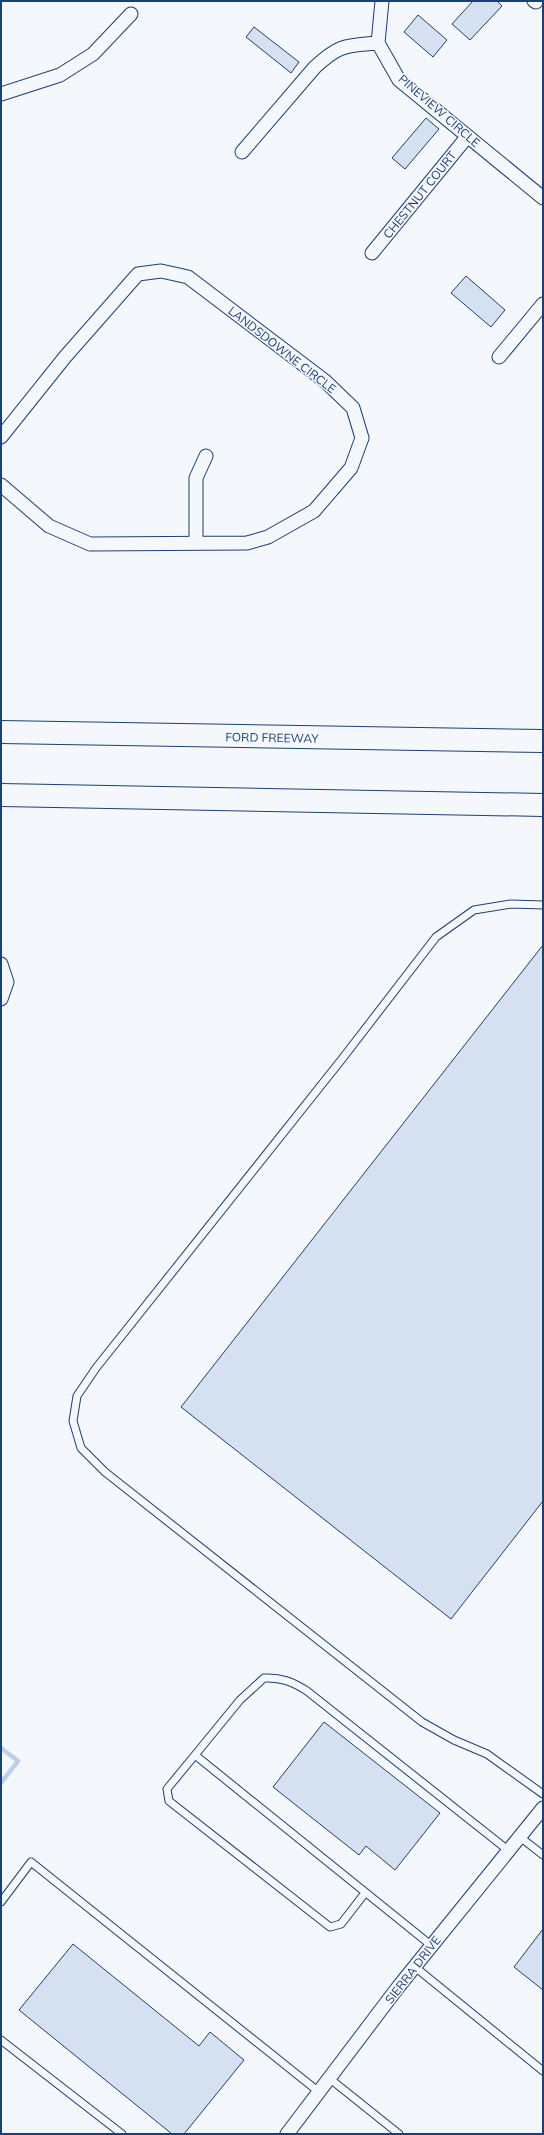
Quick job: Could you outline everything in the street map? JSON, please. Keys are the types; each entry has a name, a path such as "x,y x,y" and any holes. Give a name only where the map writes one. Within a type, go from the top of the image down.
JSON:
{"highway":[{"name":"FORD FREEWAY","path":"1,732 543,741"},
{"path":"1,796 543,805"}],"street":[{"path":"242,152 315,67 328,55 342,46 378,42 382,1"},
{"path":"1,94 60,75 93,54 131,14"},
{"name":"PINEVIEW CIRCLE","path":"378,42 399,80 543,198"},
{"name":"CHESTNUT COURT","path":"372,253 467,137"},
{"name":"LANDSDOWNE CIRCLE","path":"1,437 65,357 138,274 161,271 188,277 325,381 353,408 362,438 351,468 314,511 268,538 247,543 90,544 49,526 1,485"},
{"path":"499,357 543,304"},
{"path":"196,543 196,478 206,456"},
{"path":"1,964 7,982 1,999"},
{"name":"SIERRA DRIVE","path":"287,2134 415,1967 543,1808"}],"lane":[{"path":"543,905 511,904 474,910 436,937 342,1059 96,1368 77,1396 73,1421 81,1448 105,1472 322,1641 422,1722 454,1740 487,1754 543,1794"},
{"path":"365,1893 341,1924 330,1927 169,1801 167,1789 240,1700 264,1678 285,1680 307,1691 509,1851"},
{"path":"195,1756 432,1946"},
{"path":"520,1837 543,1855"},
{"path":"1,1902 31,1862 319,2092"},
{"path":"415,1967 543,2071"},
{"path":"1,2040 122,2134"},
{"path":"329,2078 399,2134"}],"building":[{"path":"473,1 497,1 502,6 470,40 452,24"},
{"path":"418,15 447,40 433,57 404,32"},
{"path":"254,27 299,62 291,73 246,37"},
{"path":"426,118 439,129 405,169 392,158"},
{"path":"466,276 505,310 491,327 451,293"},
{"path":"543,945 543,1501 451,1619 181,1407"},
{"path":"324,1722 440,1813 395,1870 366,1846 359,1855 273,1787"},
{"path":"543,1929 543,1990 514,1967"},
{"path":"73,1944 199,2046 210,2032 244,2060 184,2134 172,2134 19,2010"}],"waterway":[{"path":"1,1748 18,1761 1,1783"}]}
